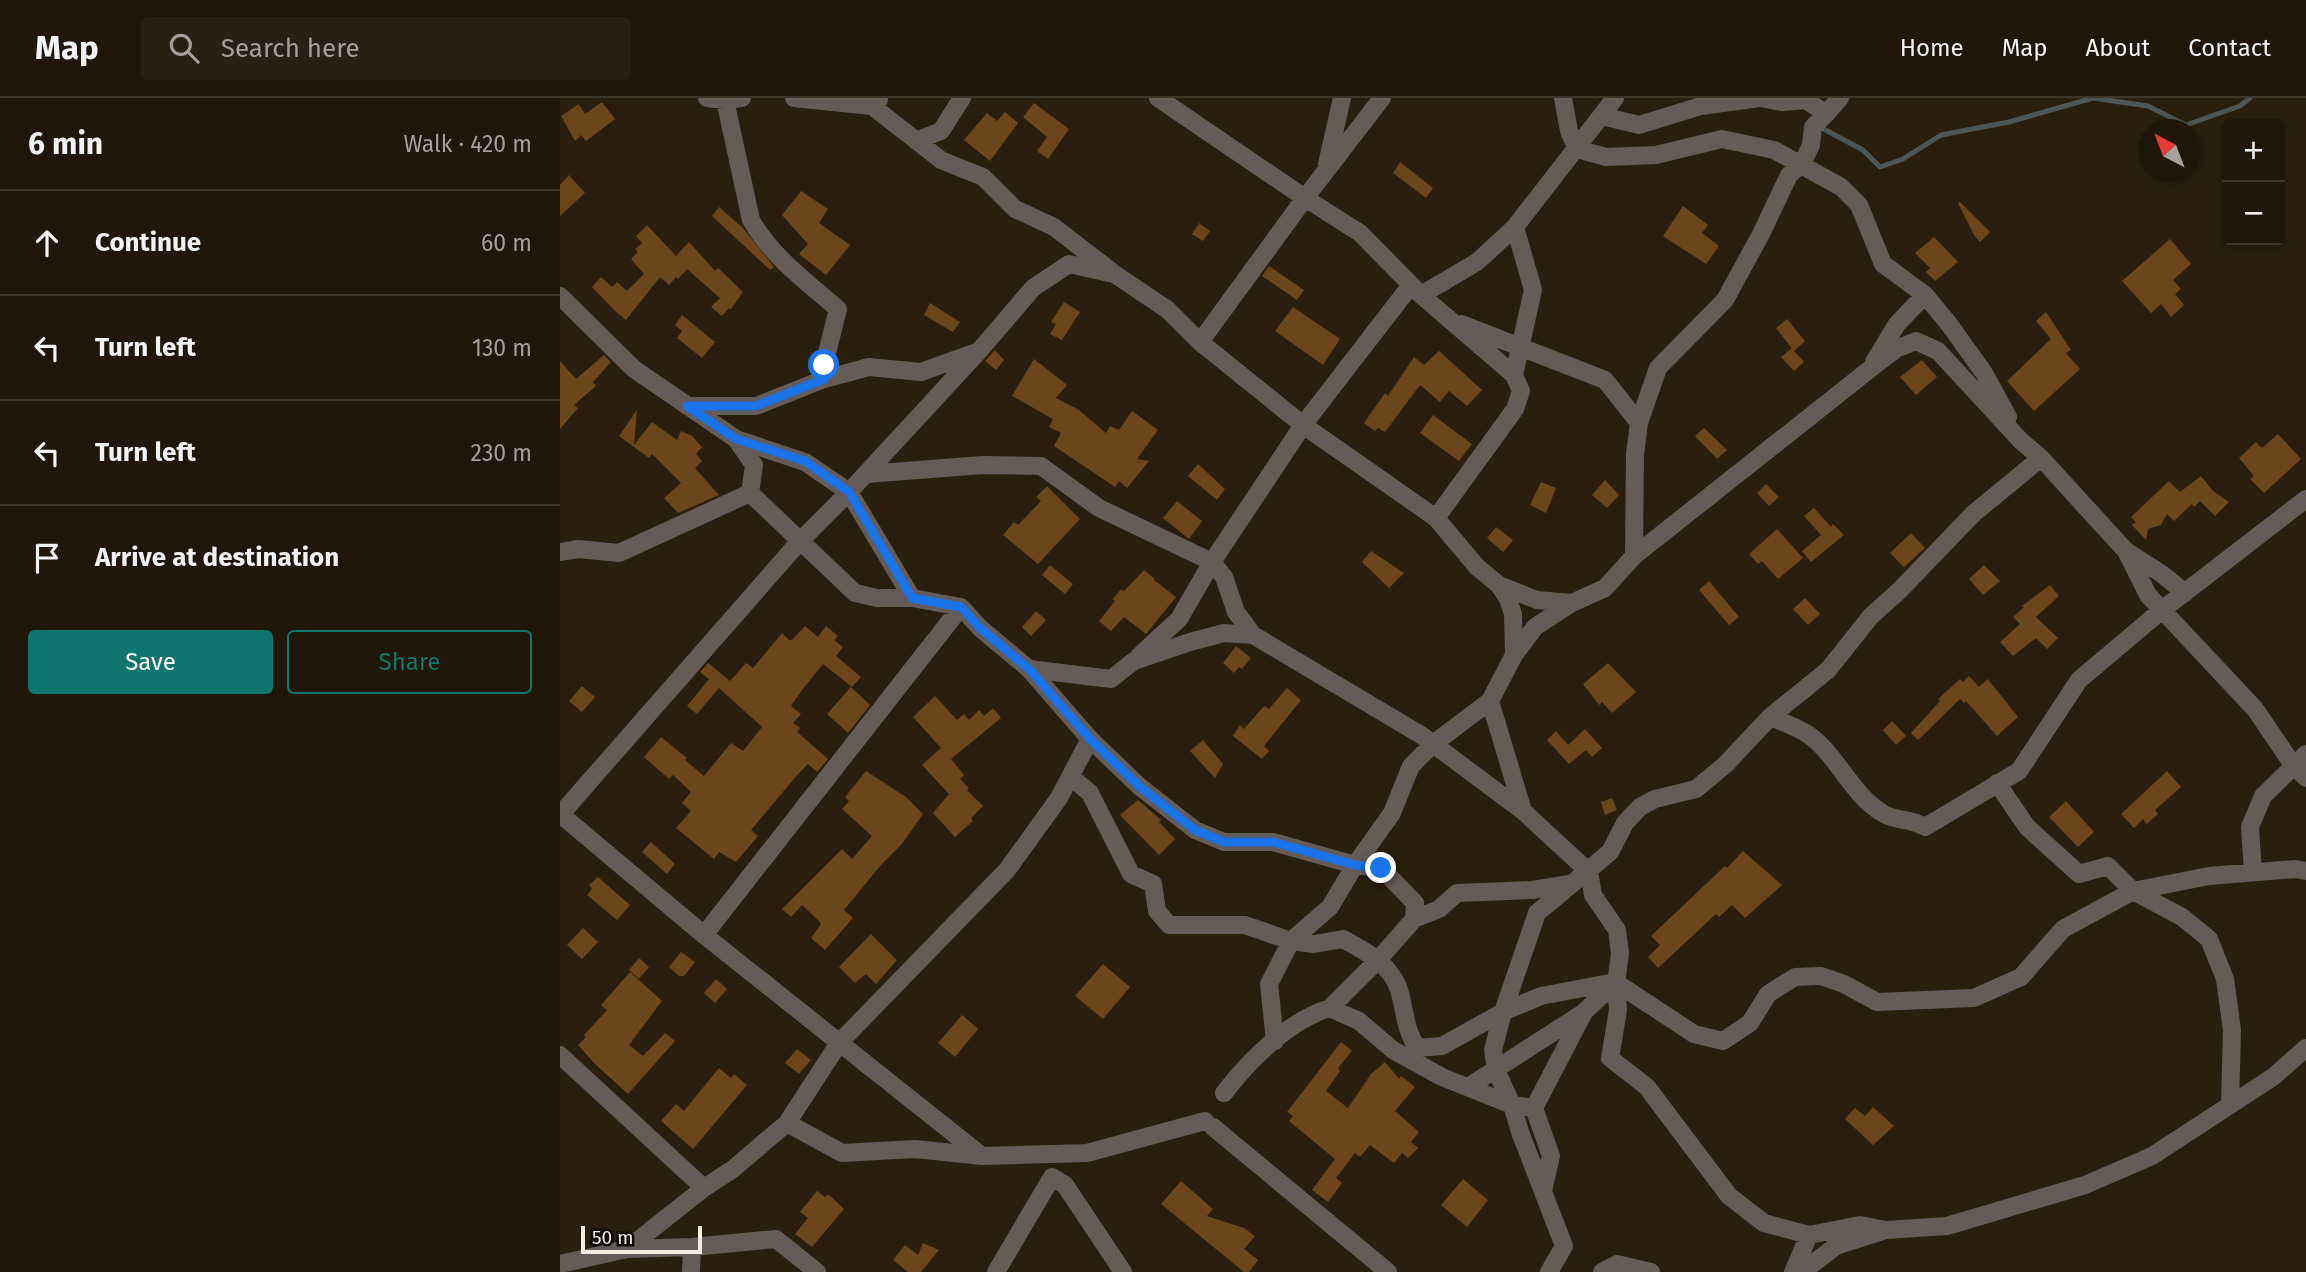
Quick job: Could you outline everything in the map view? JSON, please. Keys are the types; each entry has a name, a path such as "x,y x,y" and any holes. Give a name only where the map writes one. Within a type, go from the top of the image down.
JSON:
{"street":[{"path":"707,98 734,99 751,220 758,232 792,269 838,309 824,365 824,379"},
{"path":"794,98 876,102 916,141 941,160 983,177 1015,209 1054,226 1116,275 1168,310 1200,342 1303,425 1436,518 1477,568 1499,585 1537,600 1572,603"},
{"path":"916,141 941,131 962,98"},
{"path":"1158,98 1360,233 1416,290 1514,375 1521,391 1515,409 1436,518"},
{"path":"1326,171 1342,98"},
{"path":"1200,342 1382,98"},
{"path":"1563,98 1569,131 1577,149"},
{"path":"1029,669 1111,679 1179,619 1212,562 1303,425 1416,290 1476,262 1515,227 1615,98"},
{"path":"1602,116 1639,125 1701,106 1759,98 1782,102 1806,100 1826,114"},
{"path":"1634,556 1635,454 1639,423 1658,368 1725,300 1789,175 1802,164 1811,145 1814,127 1840,98"},
{"path":"1577,149 1606,157 1656,155 1722,139 1774,150 1841,187 1859,205 1883,264 1925,295 1949,324 1984,373 2021,440"},
{"path":"1514,375 1533,290 1515,227"},
{"path":"982,1156 704,935 560,815 800,541 866,474 1033,288 1069,264 1116,275"},
{"path":"1870,369 1897,324 1925,295"},
{"path":"560,296 634,369 687,406 736,439 805,461 849,492 912,598"},
{"path":"1449,319 1605,380 1639,423"},
{"path":"1275,1041 1269,984 1292,941 1330,907 1355,865 1392,813 1411,766 1433,744 1490,701 1514,655 1535,627 1572,603 1605,588 1634,556 1896,349 1916,341 1938,351 2126,551 2162,574 2185,593"},
{"path":"687,406 756,406 824,379 869,367 921,372 979,351"},
{"path":"736,439 754,465 750,493"},
{"path":"1549,1272 1564,1245 1512,1105 1496,1070 1493,1050 1537,913 1610,852 1625,823 1640,807 1655,799 1696,789 1726,764 1770,717 1828,670 1871,616 1900,590 1973,514 2041,458"},
{"path":"866,474 983,465 1041,466 1099,508 1212,562 1224,577 1236,612 1253,635 1433,744 1523,811 1588,872 1593,895 1617,930 1620,954 1616,983 1618,1010 1610,1058 1647,1087 1730,1196 1764,1223 1810,1234 1860,1225 1886,1230"},
{"path":"750,493 855,593 877,598 912,598 961,607 980,628 1029,669 1090,739 1139,786 1195,830 1224,842 1273,842 1355,865 1381,868 1415,904 1414,919"},
{"path":"560,567 569,551 619,552 750,493"},
{"path":"1770,717 1811,736 1861,794 1885,815 1917,822 1926,827 2019,771 2079,680 2162,610 2306,499"},
{"path":"2126,551 2148,595 2255,709 2302,766 2263,796 2250,827 2253,872"},
{"path":"1499,585 1508,598 1513,614 1514,655"},
{"path":"704,935 961,607"},
{"path":"1133,661 1224,633 1253,635"},
{"path":"1490,701 1523,811"},
{"path":"627,1249 704,1188 733,1169 787,1124 839,1043 1007,870 1059,798 1090,739"},
{"path":"1071,777 1090,793 1131,874 1153,884 1157,911 1169,925 1245,925 1292,941 1314,944 1343,939 1378,960 1398,987 1407,1032 1417,1048 1442,1046 1503,1012 1541,996 1616,983 1694,1034 1723,1041 1750,1023 1768,994 1795,977 1821,976 1877,1002 1974,998 2021,976 2063,929 2133,891 2209,876 2294,869 2306,871"},
{"path":"1997,783 2027,827 2079,874 2108,866 2133,891 2182,917 2209,939 2225,979 2232,1030 2230,1105"},
{"path":"1224,1093 1246,1064 1311,1014 1330,1008 1414,919 1439,909 1457,893 1532,890 1573,883"},
{"path":"1468,1087 1584,1012 1616,983"},
{"path":"1330,1008 1359,1021 1393,1051 1442,1077 1512,1105 1534,1108"},
{"path":"1543,1191 1551,1156 1534,1108 1584,1012"},
{"path":"1802,1272 1836,1245 1886,1230 1947,1226 2085,1185 2152,1156 2273,1077 2306,1048"},
{"path":"560,1055 704,1188"},
{"path":"787,1124 842,1153 915,1149 982,1156 1087,1153 1209,1124 1388,1272"},
{"path":"996,1272 1052,1178 1066,1185 1124,1272"},
{"path":"1793,1272 1810,1234"},
{"path":"560,1264 627,1249 692,1247 776,1239 817,1272"},
{"path":"691,1272 692,1247"},
{"path":"1602,1272 1617,1264 1651,1272"}],"building":[{"path":"602,102 615,119 586,141 581,135 575,141 561,116 579,104 585,114"},
{"path":"1034,103 1069,129 1048,159 1037,151 1047,137 1023,117"},
{"path":"1005,112 1018,123 990,161 964,140 987,113 997,121"},
{"path":"1400,162 1433,188 1426,198 1393,173"},
{"path":"569,175 585,193 560,216 560,185"},
{"path":"801,191 828,209 819,223 850,245 826,275 799,254 808,244 782,215"},
{"path":"1958,203 1990,232 1980,242"},
{"path":"1683,206 1708,225 1702,233 1719,246 1706,264 1663,236"},
{"path":"719,207 743,228 774,267 770,270 712,216"},
{"path":"1199,223 1210,231 1203,241 1192,234"},
{"path":"647,225 676,256 689,242 715,271 718,268 743,292 731,309 722,316 711,307 720,298 687,269 669,285 660,277 626,320 614,310 592,287 601,277 612,287 617,282 627,291 644,274 631,259 638,252 635,249 642,243 636,236"},
{"path":"1934,237 1958,262 1935,281 1926,272 1930,268 1915,253"},
{"path":"2170,239 2191,264 2173,280 2181,289 2175,294 2184,305 2171,317 2161,304 2151,313 2122,281"},
{"path":"1269,266 1304,290 1297,300 1262,276"},
{"path":"1064,302 1080,312 1062,340 1050,334 1056,324 1051,322"},
{"path":"930,303 960,322 953,332 924,315"},
{"path":"1293,307 1340,339 1323,365 1275,331"},
{"path":"2046,312 2071,350 2066,353 2080,369 2034,411 2007,381 2051,339 2036,321"},
{"path":"682,315 715,342 702,358 677,338 682,331 675,325"},
{"path":"1787,319 1805,341 1794,351 1804,362 1794,371 1781,357 1792,348 1776,328"},
{"path":"995,350 1004,360 996,370 985,361"},
{"path":"1439,351 1482,390 1467,406 1449,391 1440,402 1420,385 1385,432 1378,428 1375,431 1364,423 1385,393 1388,396 1414,357 1424,365"},
{"path":"604,355 611,362 593,382 596,386 574,405 578,408 560,429 560,361 576,379"},
{"path":"1034,359 1067,385 1056,398 1079,410 1106,433 1110,426 1119,430 1132,411 1158,430 1137,459 1149,461 1127,488 1119,481 1115,487 1054,446 1061,433 1049,427 1053,419 1012,396"},
{"path":"1922,360 1937,377 1916,395 1900,377"},
{"path":"637,410 634,445 652,422 677,440 681,431 692,436 702,447 696,454 702,461 695,468 719,495 678,513 664,498 681,483 652,454 649,458 619,436"},
{"path":"1433,415 1472,444 1459,461 1420,433"},
{"path":"1704,428 1727,450 1717,459 1695,436"},
{"path":"2278,434 2301,459 2264,493 2250,479 2254,476 2239,458 2256,442 2262,448"},
{"path":"1198,464 1225,489 1217,500 1188,476"},
{"path":"2201,476 2213,491 2229,502 2215,516 2200,501 2194,507 2192,504 2174,521 2167,514 2161,525 2148,529 2146,540 2132,525 2136,522 2131,517 2169,481 2180,492"},
{"path":"1605,480 1619,495 1607,508 1592,495"},
{"path":"1541,482 1556,488 1546,513 1530,505"},
{"path":"1766,484 1779,497 1769,506 1757,493"},
{"path":"1047,486 1080,519 1038,564 1003,535 1014,522 1018,525 1041,501 1036,497"},
{"path":"1177,501 1202,521 1189,539 1163,518"},
{"path":"1814,508 1831,527 1833,524 1844,535 1811,562 1802,551 1821,535 1804,516"},
{"path":"1496,527 1513,540 1503,552 1487,538"},
{"path":"1777,529 1803,558 1778,579 1762,561 1758,564 1749,554"},
{"path":"1911,533 1925,548 1904,567 1890,553"},
{"path":"1371,551 1404,573 1389,588 1362,562"},
{"path":"1050,565 1073,584 1065,594 1042,575"},
{"path":"1984,565 2000,581 1983,595 1969,579"},
{"path":"1144,570 1176,597 1146,634 1124,617 1111,631 1099,621 1121,589 1124,591"},
{"path":"1709,581 1739,617 1729,625 1699,590"},
{"path":"2050,585 2059,596 2036,617 2058,638 2047,649 2036,638 2013,656 2000,642 2020,624 2013,617 2024,607 2022,606"},
{"path":"1805,598 1820,614 1808,625 1793,609"},
{"path":"1036,611 1046,620 1031,636 1022,627"},
{"path":"805,626 818,637 826,626 838,636 834,640 843,647 836,656 861,677 852,687 823,664 802,690 791,706 801,714 793,723 800,728 797,732 828,759 817,772 808,764 798,774 751,830 758,836 736,862 719,852 714,859 676,828 691,811 682,803 691,792 673,775 669,779 644,757 661,737 704,776 731,743 743,751 762,727 719,688 697,714 687,706 709,679 700,672 708,663 730,681 746,663 753,668 782,633 792,640"},
{"path":"1236,646 1251,658 1242,669 1239,667 1234,673 1223,663"},
{"path":"1608,663 1636,692 1612,713 1602,702 1599,705 1583,684"},
{"path":"1969,676 1979,687 1988,679 2018,717 1997,736 1966,701 1964,703 1960,699 1918,740 1911,733 1940,701 1938,699 1960,679 1963,682"},
{"path":"582,686 595,697 582,712 569,701"},
{"path":"851,687 870,705 848,733 827,714"},
{"path":"1287,688 1301,700 1264,746 1269,751 1262,759 1233,736 1240,725 1244,729 1264,706 1269,709"},
{"path":"935,696 957,720 964,714 969,720 979,710 984,716 993,708 1001,718 951,759 964,775 960,779 969,788 967,790 983,806 971,818 973,821 955,837 933,813 949,794 922,765 941,748 913,717"},
{"path":"1892,721 1906,736 1896,745 1883,730"},
{"path":"1585,729 1602,748 1592,757 1586,750 1569,764 1547,740 1556,731 1568,745"},
{"path":"1203,740 1223,764 1215,778 1190,751"},
{"path":"866,771 906,797 923,814 902,844 844,910 853,918 825,950 811,938 820,922 802,905 791,917 782,909 842,849 852,859 872,836 842,809 849,801 845,797"},
{"path":"2167,771 2181,787 2155,810 2158,814 2147,824 2143,819 2134,828 2121,814"},
{"path":"1612,798 1617,810 1605,815 1601,802"},
{"path":"1138,800 1161,820 1159,822 1175,839 1159,855 1120,815"},
{"path":"2066,801 2094,832 2078,847 2049,817"},
{"path":"651,842 675,864 667,874 642,852"},
{"path":"1743,851 1782,885 1745,918 1732,905 1719,917 1716,914 1658,968 1648,957 1660,945 1651,936"},
{"path":"598,877 630,905 617,920 587,895 592,889 589,885"},
{"path":"583,928 598,942 582,959 567,945"},
{"path":"871,934 897,960 876,984 866,974 855,983 839,967"},
{"path":"681,952 695,962 684,976 679,976 669,967"},
{"path":"639,958 649,967 639,979 629,970"},
{"path":"1103,964 1130,987 1103,1019 1075,996"},
{"path":"630,972 662,1001 629,1045 643,1056 665,1033 675,1041 628,1094 578,1045 607,1010 601,1005"},
{"path":"716,979 727,989 715,1003 704,993"},
{"path":"962,1015 978,1029 955,1057 938,1043"},
{"path":"1341,1042 1352,1051 1338,1068 1340,1071 1326,1091 1348,1108 1371,1074 1385,1062 1399,1079 1401,1076 1415,1087 1395,1111 1419,1132 1411,1142 1418,1148 1408,1158 1402,1153 1394,1163 1370,1145 1360,1157 1355,1153 1336,1178 1342,1183 1328,1202 1312,1190 1335,1159 1289,1121 1293,1116 1287,1112"},
{"path":"797,1049 811,1060 799,1074 785,1063"},
{"path":"719,1068 731,1078 734,1074 747,1085 693,1149 661,1121 676,1104 684,1111"},
{"path":"1873,1107 1894,1126 1873,1145 1845,1119 1855,1108 1865,1116"},
{"path":"1463,1179 1488,1200 1467,1227 1441,1205"},
{"path":"1181,1181 1213,1209 1207,1216 1244,1228 1255,1236 1244,1249 1258,1260 1249,1272 1244,1272 1161,1204"},
{"path":"817,1191 825,1197 828,1194 844,1209 812,1247 795,1234 808,1218 800,1212"},
{"path":"923,1243 939,1250 921,1272 908,1272 893,1260 905,1245 918,1255"}],"waterway":[{"path":"1818,126 1863,150 1880,167 1903,159 1941,135 2009,122 2093,98 2148,106 2186,125 2240,106 2250,98"}],"route":[{"path":"824,365 824,379 756,406 687,406 736,439 805,461 849,492 912,598 961,607 980,628 1029,669 1090,739 1139,786 1195,830 1224,842 1273,842 1355,865 1381,868"}]}
